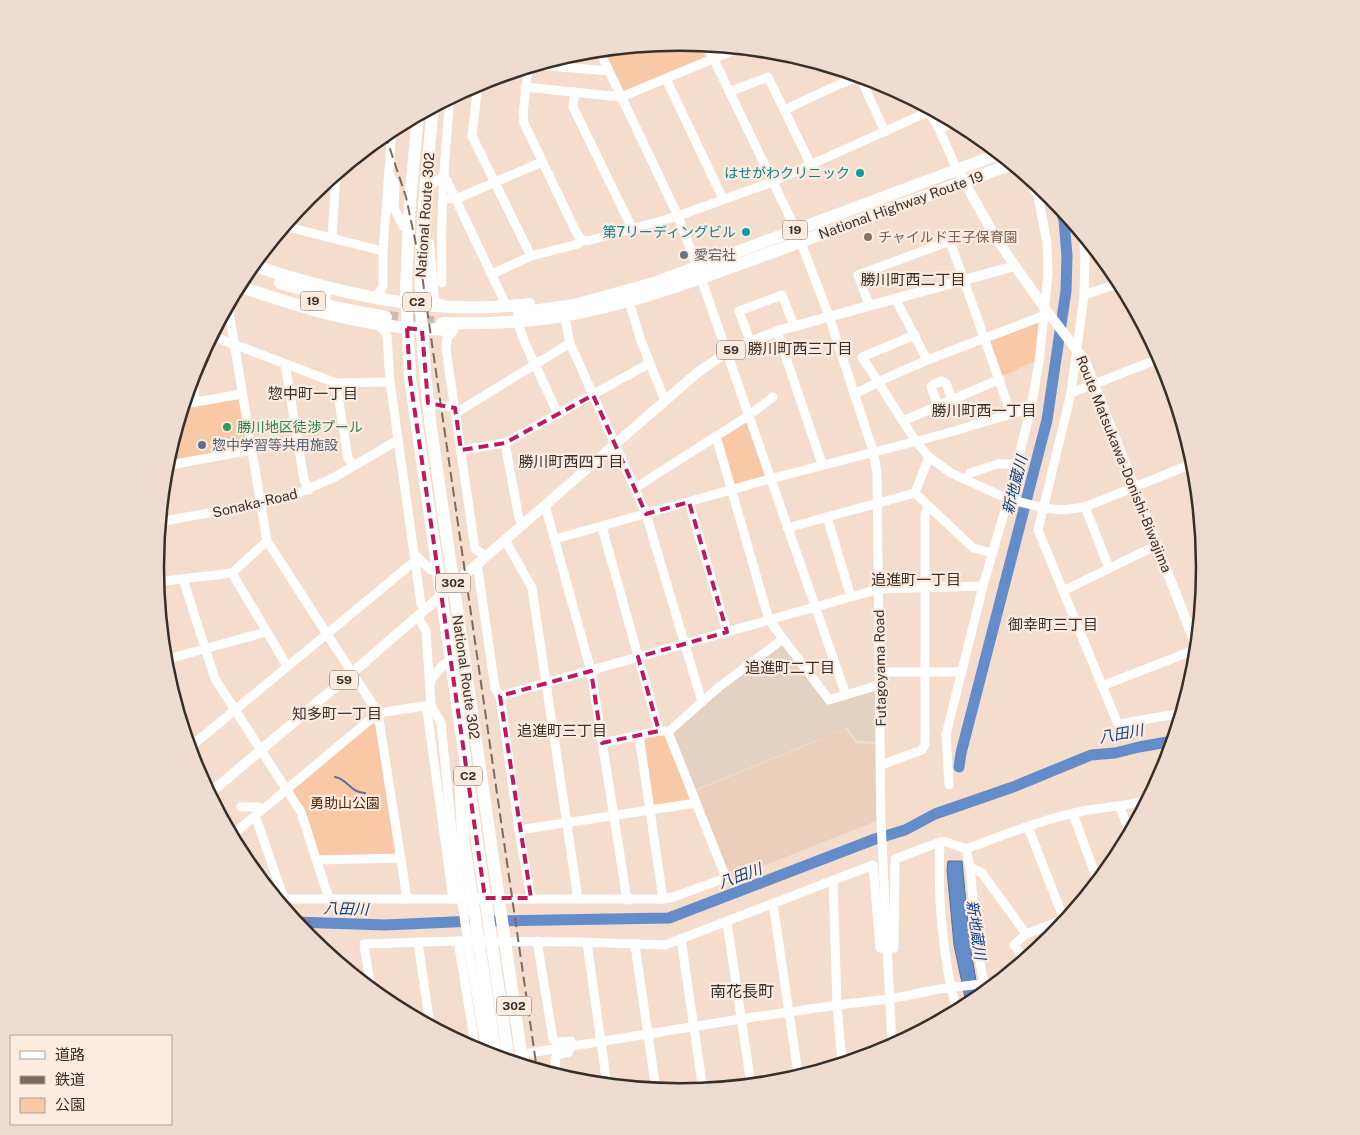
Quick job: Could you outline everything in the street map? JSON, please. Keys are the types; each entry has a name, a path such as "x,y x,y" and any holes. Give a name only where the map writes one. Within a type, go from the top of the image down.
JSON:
{"highway":[{"name":"National Route 302","path":"433,114 422,245 400,313 424,357 428,400 463,656 492,835 522,1058"},
{"name":"C2","path":"427,117 417,242 417,316 420,368 438,514 517,1057"},
{"name":"C2","path":"417,123 410,202 406,286 410,378 508,1054"},
{"name":"National Route 302","path":"410,127 403,226 400,313 410,418 460,767 461,832"},
{"name":"National Highway Route 19","path":"445,321 513,322 576,314 634,299 721,265 796,230 992,157"},
{"name":"National Highway Route 19","path":"721,265 800,242 1005,167"},
{"path":"424,208 431,266 432,296 445,321 442,334 434,340 424,357"},
{"path":"246,289 327,314 400,313 445,321 507,307 579,296 696,264 721,265"},
{"path":"260,268 400,313 522,335 633,314 702,281 721,265"},
{"name":"19","path":"255,275 322,296 400,313"},
{"path":"400,313 394,294 401,281"},
{"name":"19","path":"251,282 322,304 400,313"},
{"path":"461,832 495,1049"},
{"name":"302","path":"461,832 501,1051"},
{"path":"492,835 526,1060"}],"main road":[{"name":"Route Matsukawa-Donishi-Biwajima","path":"957,170 994,234 1047,314 1076,347 1085,361 1192,635"},
{"name":"59","path":"214,790 417,617 697,373 727,352 750,341 794,326 1015,266"}],"street":[{"name":"Futagoyama Road","path":"710,52 796,230 829,316 873,451 878,473 881,824 892,1038"},
{"path":"525,87 621,97 726,54"},
{"path":"603,58 678,216 696,264"},
{"path":"556,67 609,71"},
{"path":"527,75 522,114 524,123 577,234 582,240 588,241 678,216 772,182 885,132 922,112"},
{"path":"729,92 768,77 811,164"},
{"path":"666,80 723,199"},
{"path":"784,110 849,80"},
{"path":"864,86 885,132"},
{"path":"575,92 573,107 632,228"},
{"path":"477,93 472,136 531,256"},
{"path":"442,284 440,241 443,199 442,177 449,105"},
{"path":"932,117 939,128 957,170"},
{"path":"939,128 946,125"},
{"path":"391,139 383,251 383,286 379,293 400,313 384,330 387,336 390,382 421,604"},
{"path":"443,199 456,199 542,162"},
{"path":"389,173 394,185 394,208 403,226"},
{"path":"426,189 442,177"},
{"path":"442,177 447,181 507,307"},
{"path":"332,238 335,183"},
{"path":"949,785 946,735 983,586 1031,408 1047,314 1047,242 1037,195"},
{"path":"291,228 383,251"},
{"path":"492,274 531,256 578,244 582,240"},
{"path":"870,306 858,275 950,241 1012,414"},
{"path":"1084,246 1084,295 1071,393 1038,530 1119,724 1175,714"},
{"path":"702,281 846,695"},
{"path":"1084,295 1112,286"},
{"path":"750,341 739,310 782,295 794,326"},
{"path":"895,298 927,360"},
{"path":"633,314 665,401"},
{"path":"854,394 927,360 986,339 1047,314"},
{"path":"230,315 267,541 378,713 407,900"},
{"path":"445,321 446,344 475,549 482,559 495,688 500,696 519,830 532,898"},
{"path":"567,328 570,343 646,514 702,702"},
{"path":"778,331 822,464"},
{"path":"522,335 558,414"},
{"path":"915,335 862,357 903,421 929,457 951,473 1008,499 1044,508 1062,510 1085,506 1186,466"},
{"path":"218,338 336,383 390,382"},
{"path":"428,400 434,404 455,410 570,343"},
{"path":"1071,393 1153,361"},
{"path":"461,450 505,444 650,363"},
{"path":"285,364 304,480 309,490"},
{"path":"903,421 1000,379"},
{"path":"938,406 931,387 934,384 942,381 946,383 952,400"},
{"path":"336,383 348,458 354,466"},
{"path":"194,393 196,402"},
{"path":"191,403 242,394"},
{"path":"635,488 748,416 773,397"},
{"path":"556,539 770,478 1031,408"},
{"path":"716,436 769,620 829,700 880,685"},
{"name":"Sonaka-Road","path":"166,521 285,499 309,490 398,440"},
{"path":"505,444 519,519 523,524"},
{"path":"175,464 251,450"},
{"path":"915,493 929,457"},
{"path":"966,480 970,473 998,464 1017,464"},
{"path":"787,528 915,493"},
{"path":"915,493 973,548 992,553"},
{"path":"689,502 727,632"},
{"path":"545,505 556,539 591,671 627,900"},
{"path":"881,765 922,750 925,744 925,514 928,506"},
{"path":"1085,506 1109,568"},
{"path":"828,517 850,597"},
{"path":"284,899 663,899 726,878 696,803 664,731 638,657 602,527"},
{"path":"505,540 532,588 578,899"},
{"path":"164,581 232,573 267,541"},
{"path":"1063,591 1156,545"},
{"path":"415,557 431,570"},
{"path":"194,741 235,710 415,557"},
{"path":"232,573 287,666"},
{"path":"183,579 215,679 301,812 329,899"},
{"path":"500,696 879,589 983,586"},
{"path":"417,617 426,632 431,705 441,723 461,832 485,1045"},
{"path":"172,658 266,632"},
{"path":"602,743 664,731 719,687 783,640"},
{"path":"1102,686 1189,651"},
{"path":"430,684 432,678 444,664"},
{"path":"879,672 962,672"},
{"path":"237,831 378,713 431,705"},
{"path":"431,705 427,711 453,898"},
{"path":"639,735 663,899"},
{"path":"365,976 364,944 537,941 665,945 873,865 880,948 887,950 894,948 895,859 940,842 946,842 966,849 1028,827 1073,814 1140,802"},
{"path":"519,830 696,803"},
{"path":"1120,806 1127,826"},
{"path":"241,807 260,807 262,810"},
{"path":"1073,814 1095,874"},
{"path":"254,817 257,821 278,891"},
{"path":"1028,827 1063,914"},
{"path":"940,842 938,869 945,945 956,1004"},
{"path":"966,849 970,868 982,983"},
{"path":"318,860 401,858"},
{"path":"970,868 982,873 1026,934"},
{"path":"834,880 837,1005 843,1057"},
{"path":"772,904 798,1070"},
{"path":"727,922 750,1079"},
{"path":"1021,955 1014,945 1026,934 1053,924"},
{"path":"681,939 702,1083"},
{"path":"458,941 474,1041"},
{"path":"537,941 553,1039 556,1042 573,1040 586,1043"},
{"path":"418,942 429,1019"},
{"path":"587,943 606,1078"},
{"path":"636,945 655,1083"},
{"path":"528,1053 740,1019 890,999 985,983"},
{"path":"555,1068 554,1060 556,1055 573,1052 586,1043"}],"highlighted area":[{"path":"407,328 422,330 428,403 455,408 461,450 505,443 593,395 646,514 689,502 727,632 638,657 659,731 602,743 591,671 500,696 531,898 485,898 410,378"}],"shaded area":[{"path":"781,645 784,645 828,703 872,689 875,692 875,742 857,741 847,728 694,790 672,736 673,733 720,690"},
{"path":"846,729 856,743 875,744 876,821 731,879 695,791"}],"green space":[{"path":"646,52 702,52 705,58 625,93 603,57"},
{"path":"1041,320 1037,360 1005,375 1002,374 990,341 991,339"},
{"path":"239,399 245,448 175,461 190,406"},
{"path":"745,421 747,422 765,473 764,476 735,484 733,483 720,439 721,436"},
{"name":"勇助山公園","path":"371,724 376,726 396,852 394,855 321,857 292,791"},
{"path":"665,735 691,798 690,801 655,806 652,804 643,739 644,737"}],"water":[{"path":"948,861 962,861 970,945 978,989 965,998 954,945 947,870"}],"waterway":[{"name":"新地蔵川","path":"959,767 961,753 1047,420 1066,291 1067,256 1064,223"},
{"name":"八田川","path":"493,921 669,918 875,839 905,830 935,814 1013,787 1091,755 1115,753 1166,742"},
{"path":"335,777 343,780 356,791 365,793"},
{"name":"八田川","path":"305,922 385,925 474,921"}],"tunnel":[{"path":"386,317 442,323"}],"railway":[{"path":"388,142 406,197 421,268 536,1063"}],"place":[{"name":"はせがわクリニック","path":"860,173"},
{"name":"第7リーディングビル","path":"746,232"},
{"name":"チャイルド王子保育園","path":"868,237"},
{"name":"愛宕社","path":"684,255"},
{"name":"勝川地区徒渉プール","path":"227,427"},
{"name":"惣中学習等共用施設","path":"202,445"}],"district":[{"name":"勝川町西二丁目","path":"913,280"},
{"name":"勝川町西三丁目","path":"800,349"},
{"name":"惣中町一丁目","path":"313,394"},
{"name":"勝川町西一丁目","path":"984,411"},
{"name":"勝川町西四丁目","path":"571,462"},
{"name":"追進町一丁目","path":"916,580"},
{"name":"御幸町三丁目","path":"1053,625"},
{"name":"追進町二丁目","path":"790,668"},
{"name":"知多町一丁目","path":"337,714"},
{"name":"追進町三丁目","path":"562,731"},
{"name":"南花長町","path":"742,991"}]}
